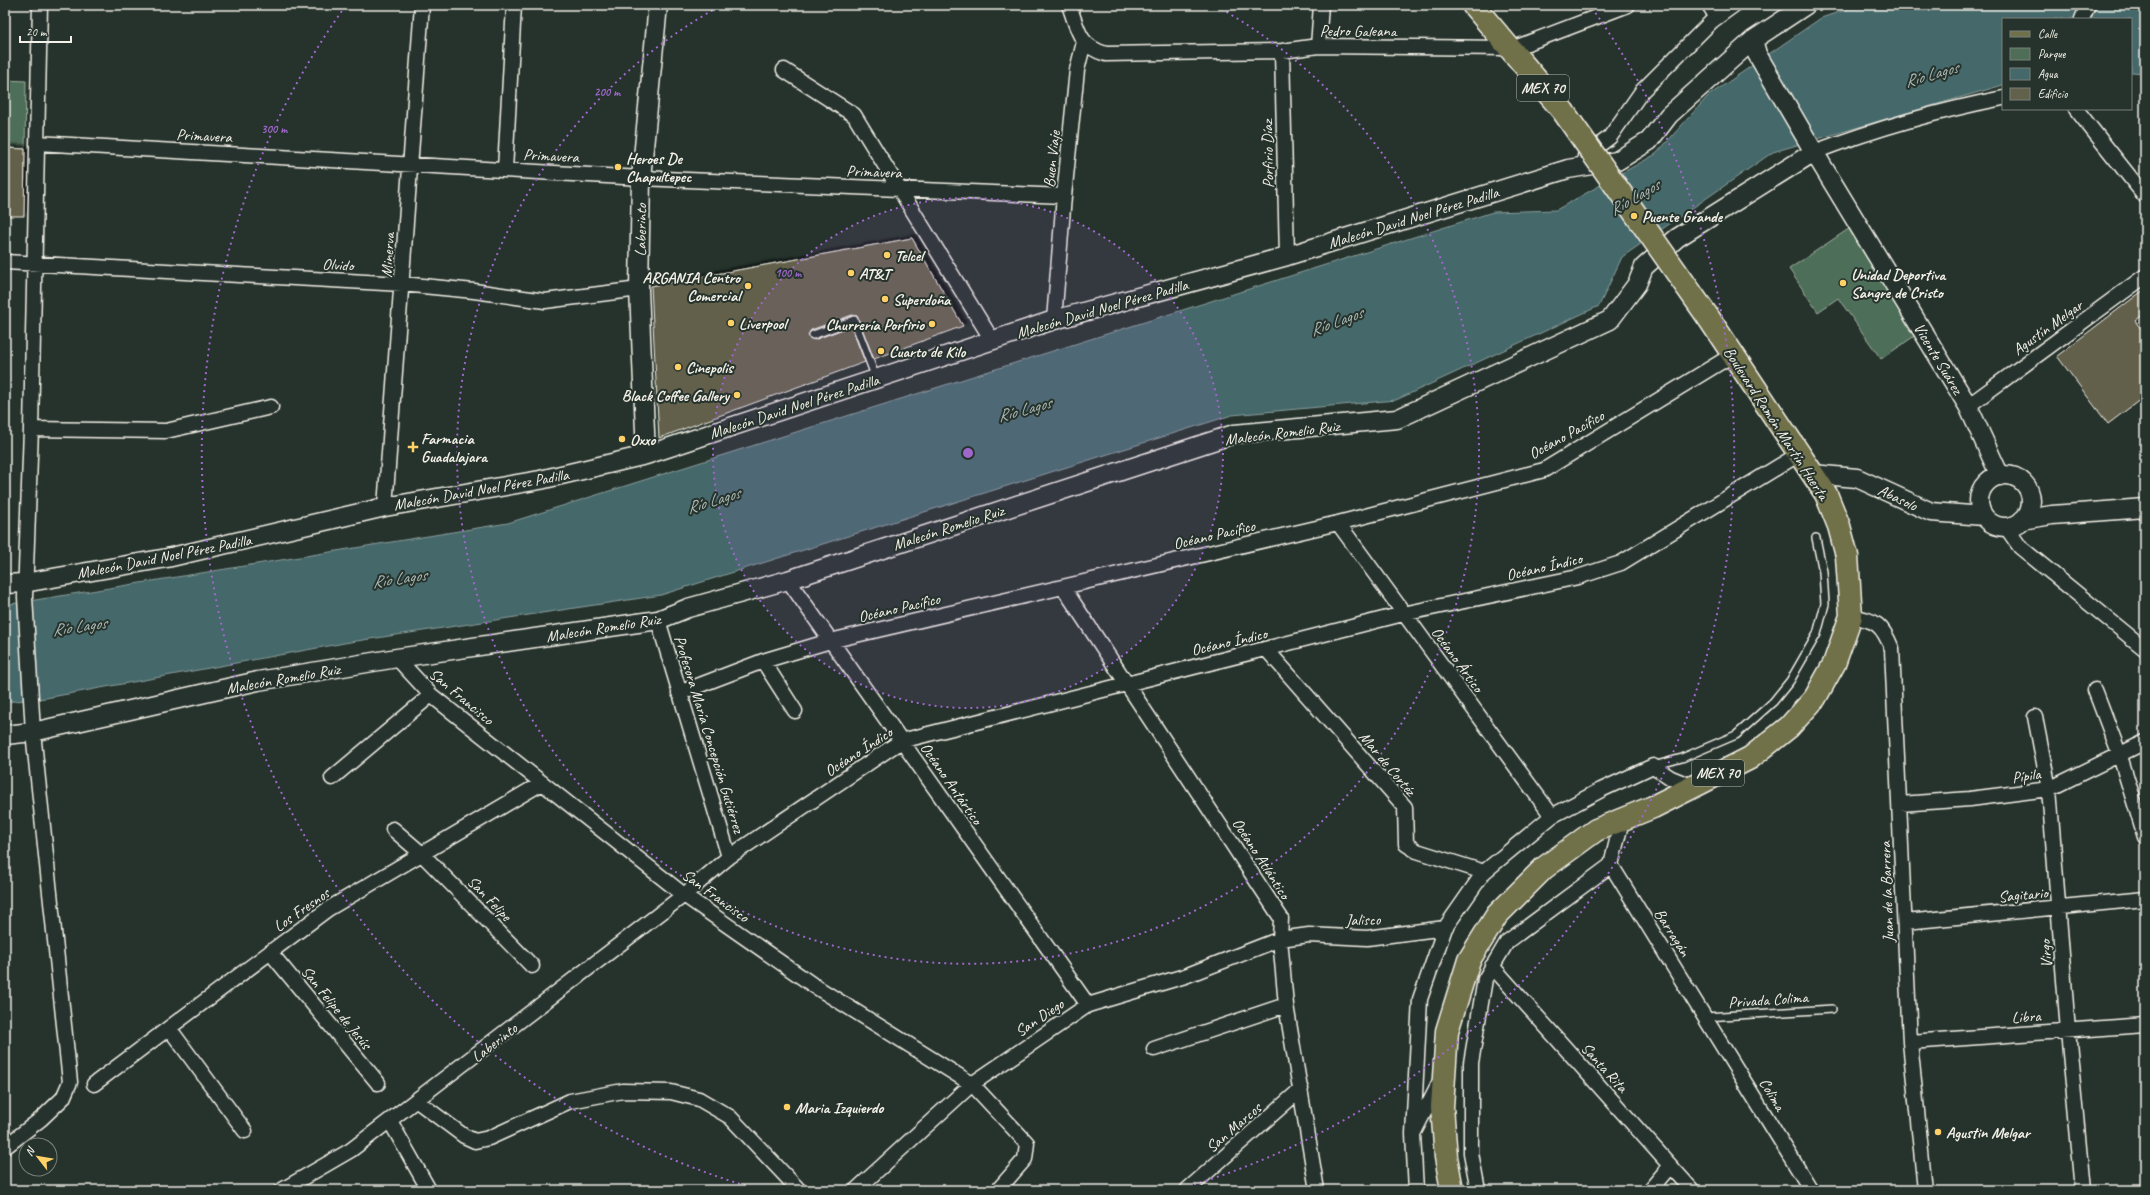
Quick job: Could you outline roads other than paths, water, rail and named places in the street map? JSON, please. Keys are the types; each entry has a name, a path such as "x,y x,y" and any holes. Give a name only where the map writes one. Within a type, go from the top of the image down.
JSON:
{"main road":[{"path":"1473,5 1516,53"},
{"path":"1491,5 1516,53"},
{"name":"Boulevard Ramón Martín Huerta","path":"1452,1190 1446,1157 1442,1107 1447,1030 1469,960 1496,915 1544,868 1596,830 1653,807 1691,786 1750,758 1789,727 1815,698 1834,664 1851,616 1847,556 1839,526 1826,494 1708,317 1563,112 1516,53"}],"street":[{"path":"5,1147 41,1119 63,1098 70,1082 33,732 24,590 31,429 40,5"},
{"name":"Minerva","path":"386,507 422,5"},
{"path":"505,170 514,5"},
{"name":"Laberinto","path":"646,456 639,289 641,178 658,5"},
{"path":"1070,5 1084,42"},
{"path":"1318,46 1320,5"},
{"name":"Pedro Galeana","path":"1084,42 1091,50 1106,54 1282,51 1318,46 1516,53 1628,5"},
{"path":"1709,5 1717,17"},
{"path":"1568,169 1610,137 1642,91 1717,17 1734,5"},
{"name":"Malecón David Noel Pérez Padilla","path":"5,584 24,590 386,507 540,480 646,456 1054,320 1287,256 1568,169 1617,160 1649,141 1669,115 1806,5"},
{"path":"2082,18 2088,5"},
{"name":"Buen Viaje","path":"1054,320 1064,196 1077,70 1084,42"},
{"name":"Vicente Suárez","path":"1755,47 1812,147 1968,406 2000,476"},
{"name":"Porfirio Díaz","path":"1282,51 1287,256"},
{"path":"784,70 854,115 992,340"},
{"path":"1812,147 1950,108 2002,98"},
{"path":"2077,110 2145,196"},
{"name":"Primavera","path":"37,143 641,178 1064,196"},
{"name":"Malecón Romelio Ruiz","path":"5,735 33,732 258,681 397,658 658,620 688,608 788,580 1234,434 1397,418 1610,320 1637,284 1644,267 1677,238 1812,147"},
{"name":"Olvido","path":"5,262 402,284 474,291 545,301 639,289"},
{"name":"Agustín Melgar","path":"1968,406 2145,276"},
{"name":"Océano Pacífico","path":"679,693 763,661 830,641 1338,523 1544,470 1734,354"},
{"path":"31,429 166,431 271,407"},
{"name":"Océano Índico","path":"684,895 729,857 901,741 1126,682 1266,650 1403,614 1578,577 1620,563 1799,454"},
{"name":"Abasolo","path":"1812,474 1857,478 1931,512 1984,516"},
{"path":"2022,520 2031,506 2028,489 2016,478 2000,476 1992,479 1981,492 1980,508 1984,516 1990,522 2006,527 2020,547 2145,649"},
{"path":"2006,527 2022,520 2145,508"},
{"name":"Océano Ártico","path":"1338,523 1552,816"},
{"name":"Océano Antártico","path":"788,580 1088,1005"},
{"name":"Océano Atlántico","path":"1063,587 1281,918 1280,939 1286,1005 1317,1190"},
{"name":"Juan de la Barrera","path":"1851,616 1868,619 1884,630 1892,649 1910,1042 1926,1190"},
{"name":"Profesora María Concepción Gutiérrez","path":"658,620 729,857"},
{"name":"Mar de Cortéz","path":"1266,650 1405,807 1406,844 1418,851 1484,872"},
{"name":"San Francisco","path":"397,658 431,695 684,895 813,985 972,1084 1027,1143 1025,1158 998,1190"},
{"path":"763,661 795,711"},
{"path":"2095,690 2120,756 2145,837"},
{"path":"332,778 431,695"},
{"name":"Virgo","path":"2035,717 2049,789 2068,1031 2083,1190"},
{"name":"Pípila","path":"1900,804 1970,799 2049,789 2120,756 2145,742"},
{"path":"1416,1190 1414,1134 1420,999 1440,940 1446,928 1484,872 1552,816 1601,790 1653,766 1671,778 1691,786"},
{"name":"Los Fresnos","path":"94,1084 328,909 542,783"},
{"path":"1478,1190 1472,1153 1471,1063 1485,979 1507,942 1611,864 1622,820"},
{"name":"San Felipe","path":"393,829 422,854 532,966"},
{"name":"Barragán","path":"1611,864 1706,1017"},
{"name":"Laberinto","path":"282,1190 352,1150 684,895"},
{"name":"Sagitario","path":"1904,922 2145,899"},
{"name":"Jalisco","path":"1280,939 1309,935 1367,938 1446,928"},
{"name":"San Diego","path":"856,1190 972,1084 1088,1005 1185,976 1280,939"},
{"name":"San Felipe de Jesús","path":"270,952 378,1084"},
{"name":"Santa Rita","path":"1492,966 1692,1190"},
{"path":"1154,1049 1286,1005"},
{"name":"Colima","path":"1706,1017 1811,1190"},
{"name":"Libra","path":"1910,1042 2145,1025"},
{"path":"169,1028 245,1131"},
{"path":"1414,1134 1444,1073"},
{"name":"San Marcos","path":"1187,1190 1301,1089"},
{"path":"417,1101 464,1136 476,1141 489,1138 570,1102 624,1091 671,1092 699,1099 730,1117 800,1190"},
{"path":"390,1121 430,1190"},
{"path":"1650,1190 1670,1166"}],"lane":[{"path":"813,335 854,320 876,379"},
{"path":"1653,766 1682,758 1736,735 1773,702 1790,681 1817,634 1825,604 1823,572 1816,538"},
{"name":"Privada Colima","path":"1706,1017 1832,1009"}],"water":[{"name":"Río Lagos","path":"1860,5 2145,5 2145,73 2132,72 2132,18 2002,18 2002,85 1773,152 1622,257 1599,306 1396,400 1232,415 661,595 350,642 46,698 5,702 5,605 508,523 1493,212 1556,210 1656,154 1708,96 1821,18"}],"place":[{"name":"Heroes De Chapultepec","path":"618,167"},
{"name":"Puente Grande","path":"1634,216"},
{"name":"Telcel","path":"887,255"},
{"name":"AT&T","path":"851,273"},
{"name":"Unidad Deportiva Sangre de Cristo","path":"1843,283"},
{"name":"ARGANIA Centro Comercial","path":"748,286"},
{"name":"Superdoña","path":"885,299"},
{"name":"Liverpool","path":"731,323"},
{"name":"Churrería Porfirio","path":"932,324"},
{"name":"Cuarto de Kilo","path":"881,351"},
{"name":"Cinepolis","path":"678,367"},
{"name":"Black Coffee Gallery","path":"737,395"},
{"name":"Oxxo","path":"622,439"},
{"name":"Farmacia Guadalajara","path":"413,447"},
{"name":"Maria Izquierdo","path":"787,1107"},
{"name":"Agustin Melgar","path":"1938,1132"}]}
